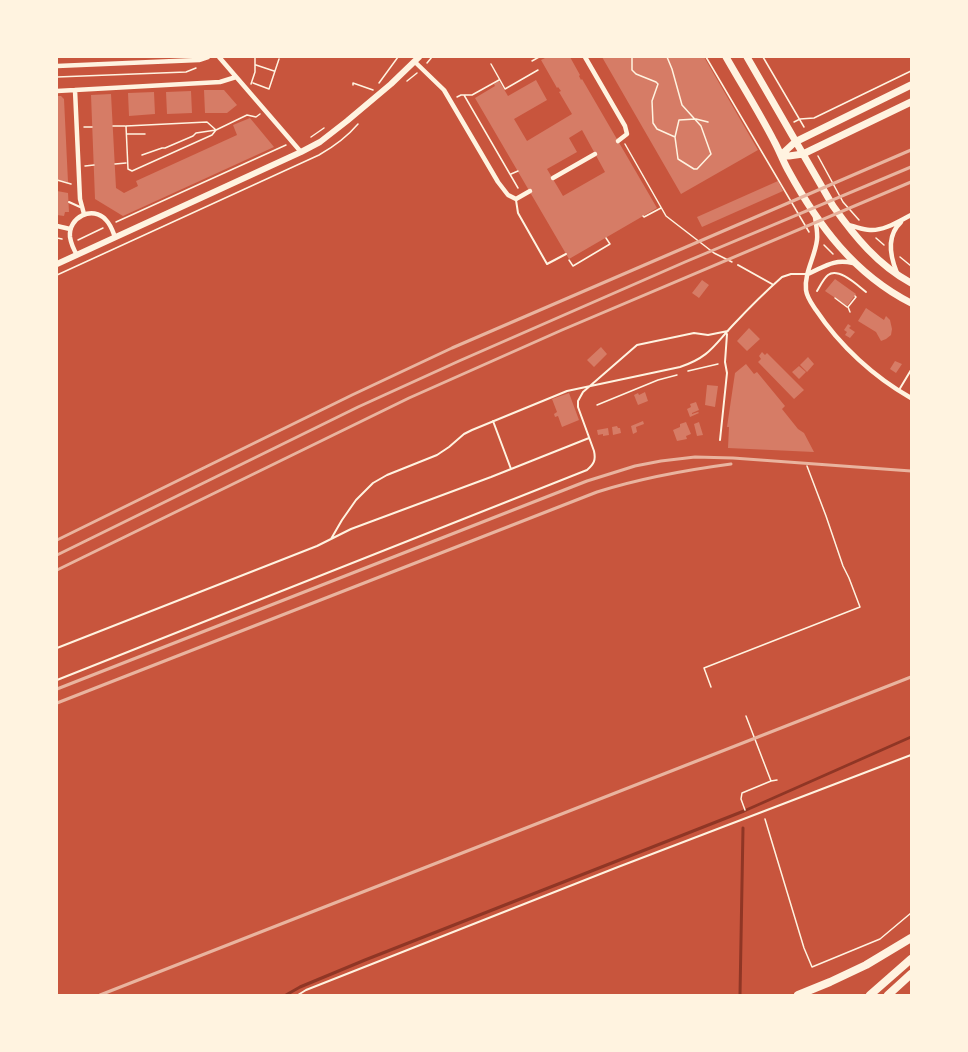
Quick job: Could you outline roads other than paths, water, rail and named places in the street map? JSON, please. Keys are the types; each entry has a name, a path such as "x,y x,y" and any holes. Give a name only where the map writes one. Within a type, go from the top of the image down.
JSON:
{"highway":[{"path":"798,995 867,965 911,938"},
{"path":"870,995 911,959"},
{"path":"888,995 911,975"}],"main road":[{"path":"726,57 787,168 833,240 874,280 911,303"},
{"path":"747,57 795,142 847,225 872,254 911,283"},
{"path":"57,264 299,149 320,142 417,60"},
{"path":"781,155 795,142 911,85"},
{"path":"781,155 803,154 911,102"}],"street":[{"path":"57,66 200,60 208,57"},
{"path":"219,57 299,149"},
{"path":"585,57 625,126 627,134 620,140"},
{"path":"417,60 451,100 498,182 508,195 516,199 530,192"},
{"path":"57,91 219,82 236,77"},
{"path":"75,90 81,207 84,214"},
{"path":"553,178 595,154"},
{"path":"77,255 71,242 70,230 77,218 84,214 99,215 105,219 116,237"},
{"path":"815,214 817,239 808,274 806,290 808,298 820,317 856,357 898,391 911,398"},
{"path":"847,225 876,230 910,216"},
{"path":"898,275 891,256 892,237 898,225 910,216"},
{"path":"57,226 70,230"},
{"path":"808,274 830,262 855,263"}],"lane":[{"path":"516,199 518,213 547,264 565,254"},
{"path":"69,202 81,207"},
{"path":"738,265 773,284"},
{"path":"817,291 828,275 835,273 845,276 866,292"},
{"path":"331,539 356,500 373,483 387,475 437,455 464,434 567,391 696,362 718,343 773,284 791,274 808,274"},
{"path":"720,440 727,373 725,362 728,331"},
{"path":"57,680 587,470 595,458 578,401 583,392 637,345 694,333 708,335 728,331"},
{"path":"898,391 911,370"},
{"path":"492,421 512,469"},
{"path":"57,648 304,552 351,529 589,438"},
{"path":"298,995 608,871 911,755"}],"waterway":[{"path":"286,995 365,960 744,811 911,737"},
{"path":"740,995 743,828"}],"railway":[{"path":"57,540 452,348 911,150"},
{"path":"57,555 358,407 459,361 685,262 911,167"},
{"path":"57,570 409,398 562,330 911,182"},
{"path":"57,689 587,481 635,466 695,457 911,471"},
{"path":"57,703 597,492 664,475 731,464"},
{"path":"100,995 911,677"}]}
